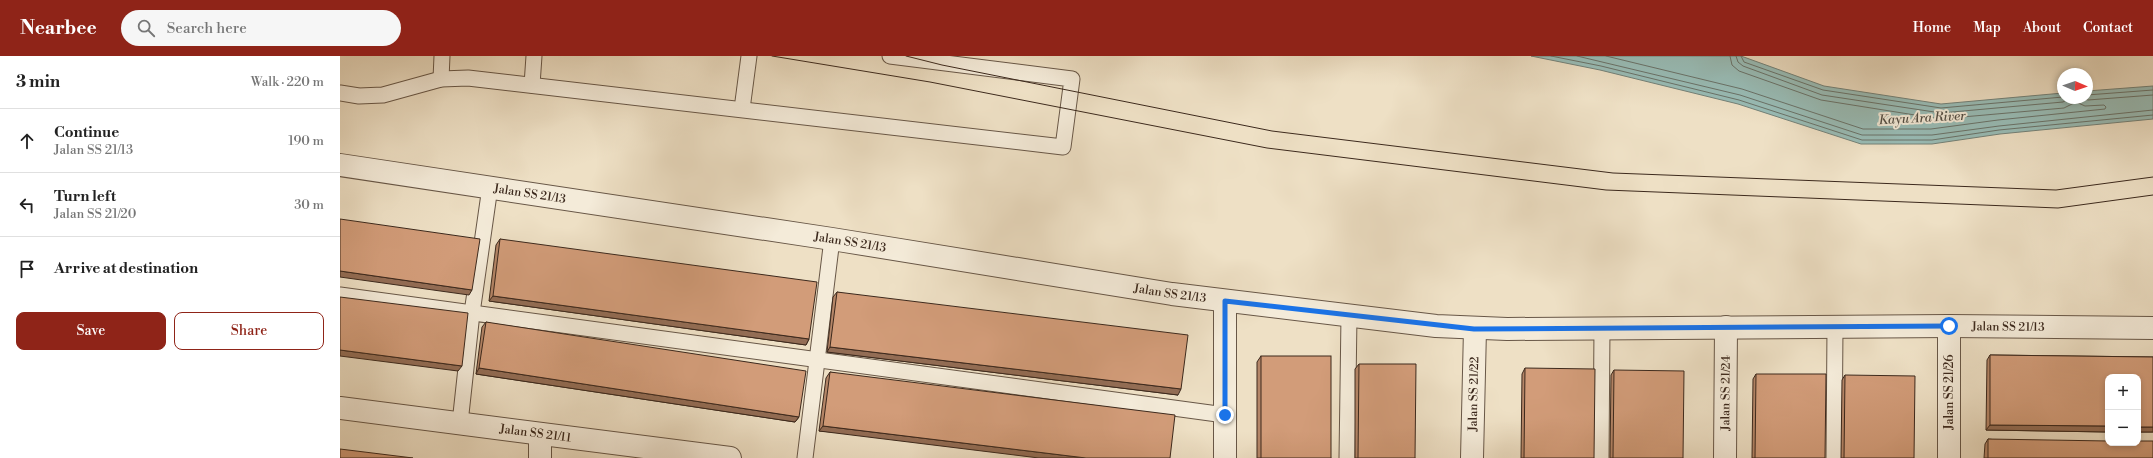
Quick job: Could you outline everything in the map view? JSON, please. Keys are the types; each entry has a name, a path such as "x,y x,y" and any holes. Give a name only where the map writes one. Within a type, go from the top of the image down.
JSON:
{"street":[{"name":"Jalan SS 21/13","path":"340,164 1225,301 1474,329 1949,326 2153,328"},
{"path":"1225,301 1225,458"},
{"name":"Jalan SS 21/26","path":"1949,326 1949,458"},
{"name":"Jalan SS 21/24","path":"1724,458 1726,327"},
{"name":"Jalan SS 21/22","path":"1472,458 1474,329"},
{"name":"Jalan SS 21/11","path":"340,408 540,434 654,453 730,458"},
{"path":"540,434 540,458"}],"lane":[{"path":"441,79 442,56"},
{"path":"532,85 534,56"},
{"path":"742,109 749,56"},
{"path":"340,93 359,96 383,95 441,79 468,78 1063,147 1072,79 890,56"},
{"path":"460,423 472,313 490,187"},
{"path":"805,458 832,239"},
{"path":"340,295 1225,415"},
{"path":"1347,458 1349,316"},
{"path":"1834,458 1836,327"},
{"path":"1601,458 1602,328"}],"water":[{"name":"Kayu Ara River","path":"1531,56 1741,56 1824,86 1941,104 2057,94 2057,104 2093,104 2093,91 2153,86 2153,119 2000,134 1932,144 1861,144 1738,104 1600,70"}],"building":[{"path":"340,219 480,239 472,290 340,271"},
{"path":"500,239 817,282 809,339 493,296"},
{"path":"837,292 1188,335 1181,389 830,347"},
{"path":"340,297 468,313 462,366 340,350"},
{"path":"486,322 806,371 799,417 479,368"},
{"path":"1990,355 2153,357 2153,427 2141,427 2141,374 2105,374 2105,426 1990,425"},
{"path":"1261,356 1331,356 1331,458 1261,458"},
{"path":"1359,364 1416,364 1415,458 1358,458"},
{"path":"1525,368 1595,369 1594,458 1524,458"},
{"path":"1614,370 1684,371 1683,458 1613,458"},
{"path":"830,372 1175,415 1170,458 1086,458 823,426"},
{"path":"1756,374 1826,374 1825,458 1755,458"},
{"path":"1845,375 1915,376 1914,458 1844,458"},
{"path":"1988,439 2105,441 2105,446 2141,446 2141,441 2153,441 2153,458 1988,458"},
{"path":"340,449 413,458 340,458"}],"tram line":[{"path":"772,56 930,82 1267,148 1606,190 2058,208 2153,195"},
{"path":"906,56 942,65 1272,131 1613,173 2056,190 2153,177"}],"route":[{"path":"1225,415 1225,301 1436,326 1474,329 1949,326"}]}
